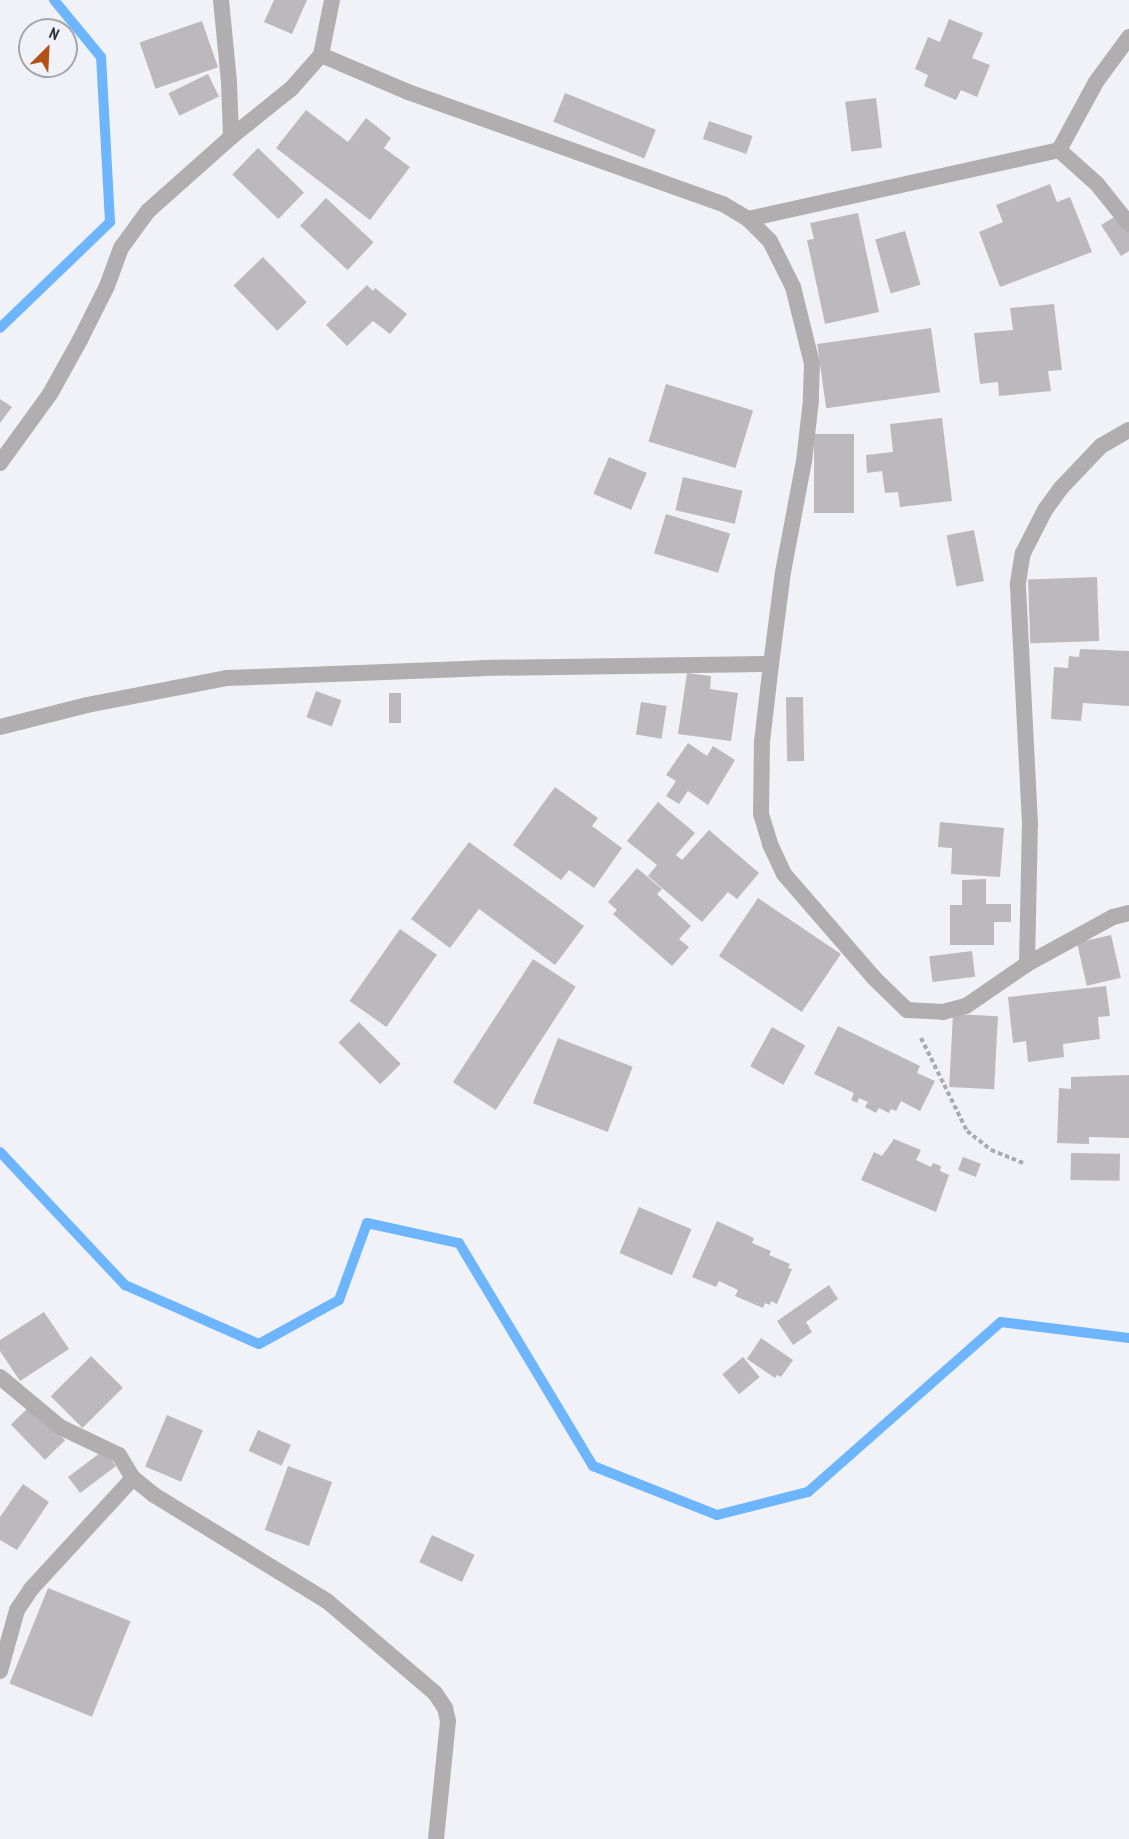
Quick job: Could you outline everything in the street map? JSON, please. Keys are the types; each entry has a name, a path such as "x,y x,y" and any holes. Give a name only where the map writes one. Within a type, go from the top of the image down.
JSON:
{"street":[{"path":"221,0 229,82 231,137"},
{"path":"0,463 50,394 81,338 121,248 148,212 231,137 291,89 321,54 332,0"},
{"path":"748,219 1059,150 1096,82 1129,37"},
{"path":"321,54 408,92 723,204 748,219 770,241 793,287 812,364 811,400 804,460 783,572 762,742 761,814 770,844 784,874 874,978 908,1010 943,1012 966,1006 1027,964 1113,917 1129,913"},
{"path":"1059,150 1097,184 1129,224"},
{"path":"1027,964 1030,824 1018,583 1023,553 1045,510 1060,489 1101,446 1129,430"},
{"path":"0,727 87,705 227,678 483,668 771,664"},
{"path":"0,1377 60,1427 119,1455 133,1478 154,1495 327,1601 435,1693 445,1708 448,1721 436,1839"},
{"path":"0,1671 17,1610 31,1589 133,1478"}],"path":[{"path":"908,1010 967,1131 991,1150 1024,1164"}],"building":[{"path":"274,0 307,0 292,34 264,22"},
{"path":"949,19 983,33 972,58 990,65 977,97 961,90 956,100 924,86 928,75 915,69 928,37 940,42"},
{"path":"202,21 218,67 156,89 140,42"},
{"path":"208,74 219,96 179,116 168,93"},
{"path":"565,93 656,130 644,158 553,122"},
{"path":"876,98 882,148 851,151 845,102"},
{"path":"306,110 348,142 366,118 391,138 384,148 410,167 370,220 276,148"},
{"path":"709,121 752,136 746,154 703,139"},
{"path":"258,148 304,192 278,219 232,175"},
{"path":"1050,184 1057,202 1070,197 1092,252 1000,287 979,232 1003,222 996,205"},
{"path":"326,198 374,242 348,270 300,226"},
{"path":"1126,210 1129,216 1129,251 1121,256 1101,225"},
{"path":"858,213 879,312 825,324 807,240 814,239 810,223"},
{"path":"905,231 920,285 891,293 875,240"},
{"path":"263,257 307,302 277,331 234,285"},
{"path":"367,285 373,291 375,288 407,314 390,334 373,321 347,346 326,325"},
{"path":"1054,304 1062,370 1048,371 1051,391 999,396 998,382 980,384 974,333 1013,330 1010,308"},
{"path":"931,328 940,392 826,408 817,344"},
{"path":"666,384 753,411 735,468 648,441"},
{"path":"0,399 12,407 0,423"},
{"path":"942,418 952,501 900,507 898,492 885,493 882,471 867,473 866,455 893,452 890,424"},
{"path":"814,434 854,434 854,513 814,513"},
{"path":"609,457 647,473 631,510 593,494"},
{"path":"683,477 742,491 735,524 675,510"},
{"path":"666,514 730,534 718,573 654,553"},
{"path":"974,530 984,581 956,586 947,535"},
{"path":"1097,577 1099,641 1030,643 1028,579"},
{"path":"1080,649 1129,651 1129,706 1083,703 1081,721 1051,719 1054,667 1068,668 1069,656 1079,657"},
{"path":"687,673 711,676 710,689 738,693 731,741 678,734"},
{"path":"316,691 341,700 332,727 306,717"},
{"path":"389,693 401,693 401,723 389,723"},
{"path":"786,697 803,697 804,761 787,761"},
{"path":"641,702 667,706 662,739 636,735"},
{"path":"688,743 707,756 713,746 735,760 708,805 688,791 679,804 666,796 676,781 666,775"},
{"path":"555,787 598,818 592,826 622,848 594,888 569,870 561,880 513,845"},
{"path":"658,802 695,833 676,855 682,860 709,830 759,873 737,899 728,892 702,922 648,876 657,865 627,841"},
{"path":"940,822 1004,828 1000,877 951,874 952,848 938,847"},
{"path":"469,842 584,926 555,965 479,909 450,948 411,919"},
{"path":"637,868 662,889 657,894 691,926 679,939 689,947 672,966 613,914 617,910 608,902"},
{"path":"986,879 986,904 1011,904 1011,922 994,922 994,945 950,945 950,905 962,905 962,880"},
{"path":"758,898 841,954 802,1012 719,956"},
{"path":"400,929 437,955 386,1027 350,1001"},
{"path":"1111,935 1121,978 1087,986 1077,943"},
{"path":"972,951 975,977 932,982 929,956"},
{"path":"533,959 576,987 496,1110 453,1082"},
{"path":"1106,986 1110,1016 1098,1017 1100,1039 1063,1044 1064,1057 1028,1062 1026,1041 1013,1043 1008,997"},
{"path":"953,1014 998,1016 994,1089 949,1087"},
{"path":"359,1022 401,1064 380,1084 338,1043"},
{"path":"838,1026 920,1066 917,1073 935,1081 920,1111 901,1101 896,1111 891,1109 889,1113 879,1108 876,1113 865,1107 868,1102 859,1098 857,1103 851,1100 854,1093 814,1074"},
{"path":"772,1027 805,1045 783,1085 750,1066"},
{"path":"558,1038 633,1067 608,1132 533,1103"},
{"path":"1129,1075 1129,1138 1089,1137 1089,1144 1057,1143 1059,1088 1071,1089 1071,1077"},
{"path":"894,1139 921,1150 916,1160 931,1167 933,1163 941,1166 940,1171 949,1175 936,1212 861,1180 874,1152 882,1156"},
{"path":"1071,1153 1120,1154 1120,1181 1071,1180"},
{"path":"963,1157 981,1164 976,1177 958,1170"},
{"path":"639,1207 691,1229 672,1275 619,1253"},
{"path":"717,1221 754,1238 752,1243 771,1251 769,1255 790,1264 788,1268 792,1269 777,1304 771,1301 770,1305 765,1303 763,1308 735,1296 738,1290 719,1281 716,1287 692,1277"},
{"path":"829,1285 838,1299 806,1322 812,1332 793,1345 777,1321"},
{"path":"44,1312 69,1349 20,1381 0,1351 0,1340"},
{"path":"761,1338 793,1360 781,1377 777,1375 775,1378 747,1359"},
{"path":"91,1356 123,1388 83,1428 51,1396"},
{"path":"743,1357 760,1377 739,1394 722,1374"},
{"path":"31,1405 65,1440 45,1460 11,1424"},
{"path":"167,1415 203,1430 181,1482 145,1467"},
{"path":"258,1430 291,1445 282,1466 249,1451"},
{"path":"104,1450 116,1466 80,1493 68,1477"},
{"path":"288,1466 332,1482 309,1546 265,1530"},
{"path":"23,1484 49,1502 17,1550 0,1540 0,1517"},
{"path":"432,1535 475,1555 462,1582 419,1562"},
{"path":"48,1588 131,1621 92,1717 9,1683"}],"waterway":[{"path":"0,328 110,222 101,57 54,0"},
{"path":"0,1152 125,1285 259,1344 339,1300 367,1223 459,1243 593,1466 717,1515 808,1492 1001,1322 1129,1338"}]}
